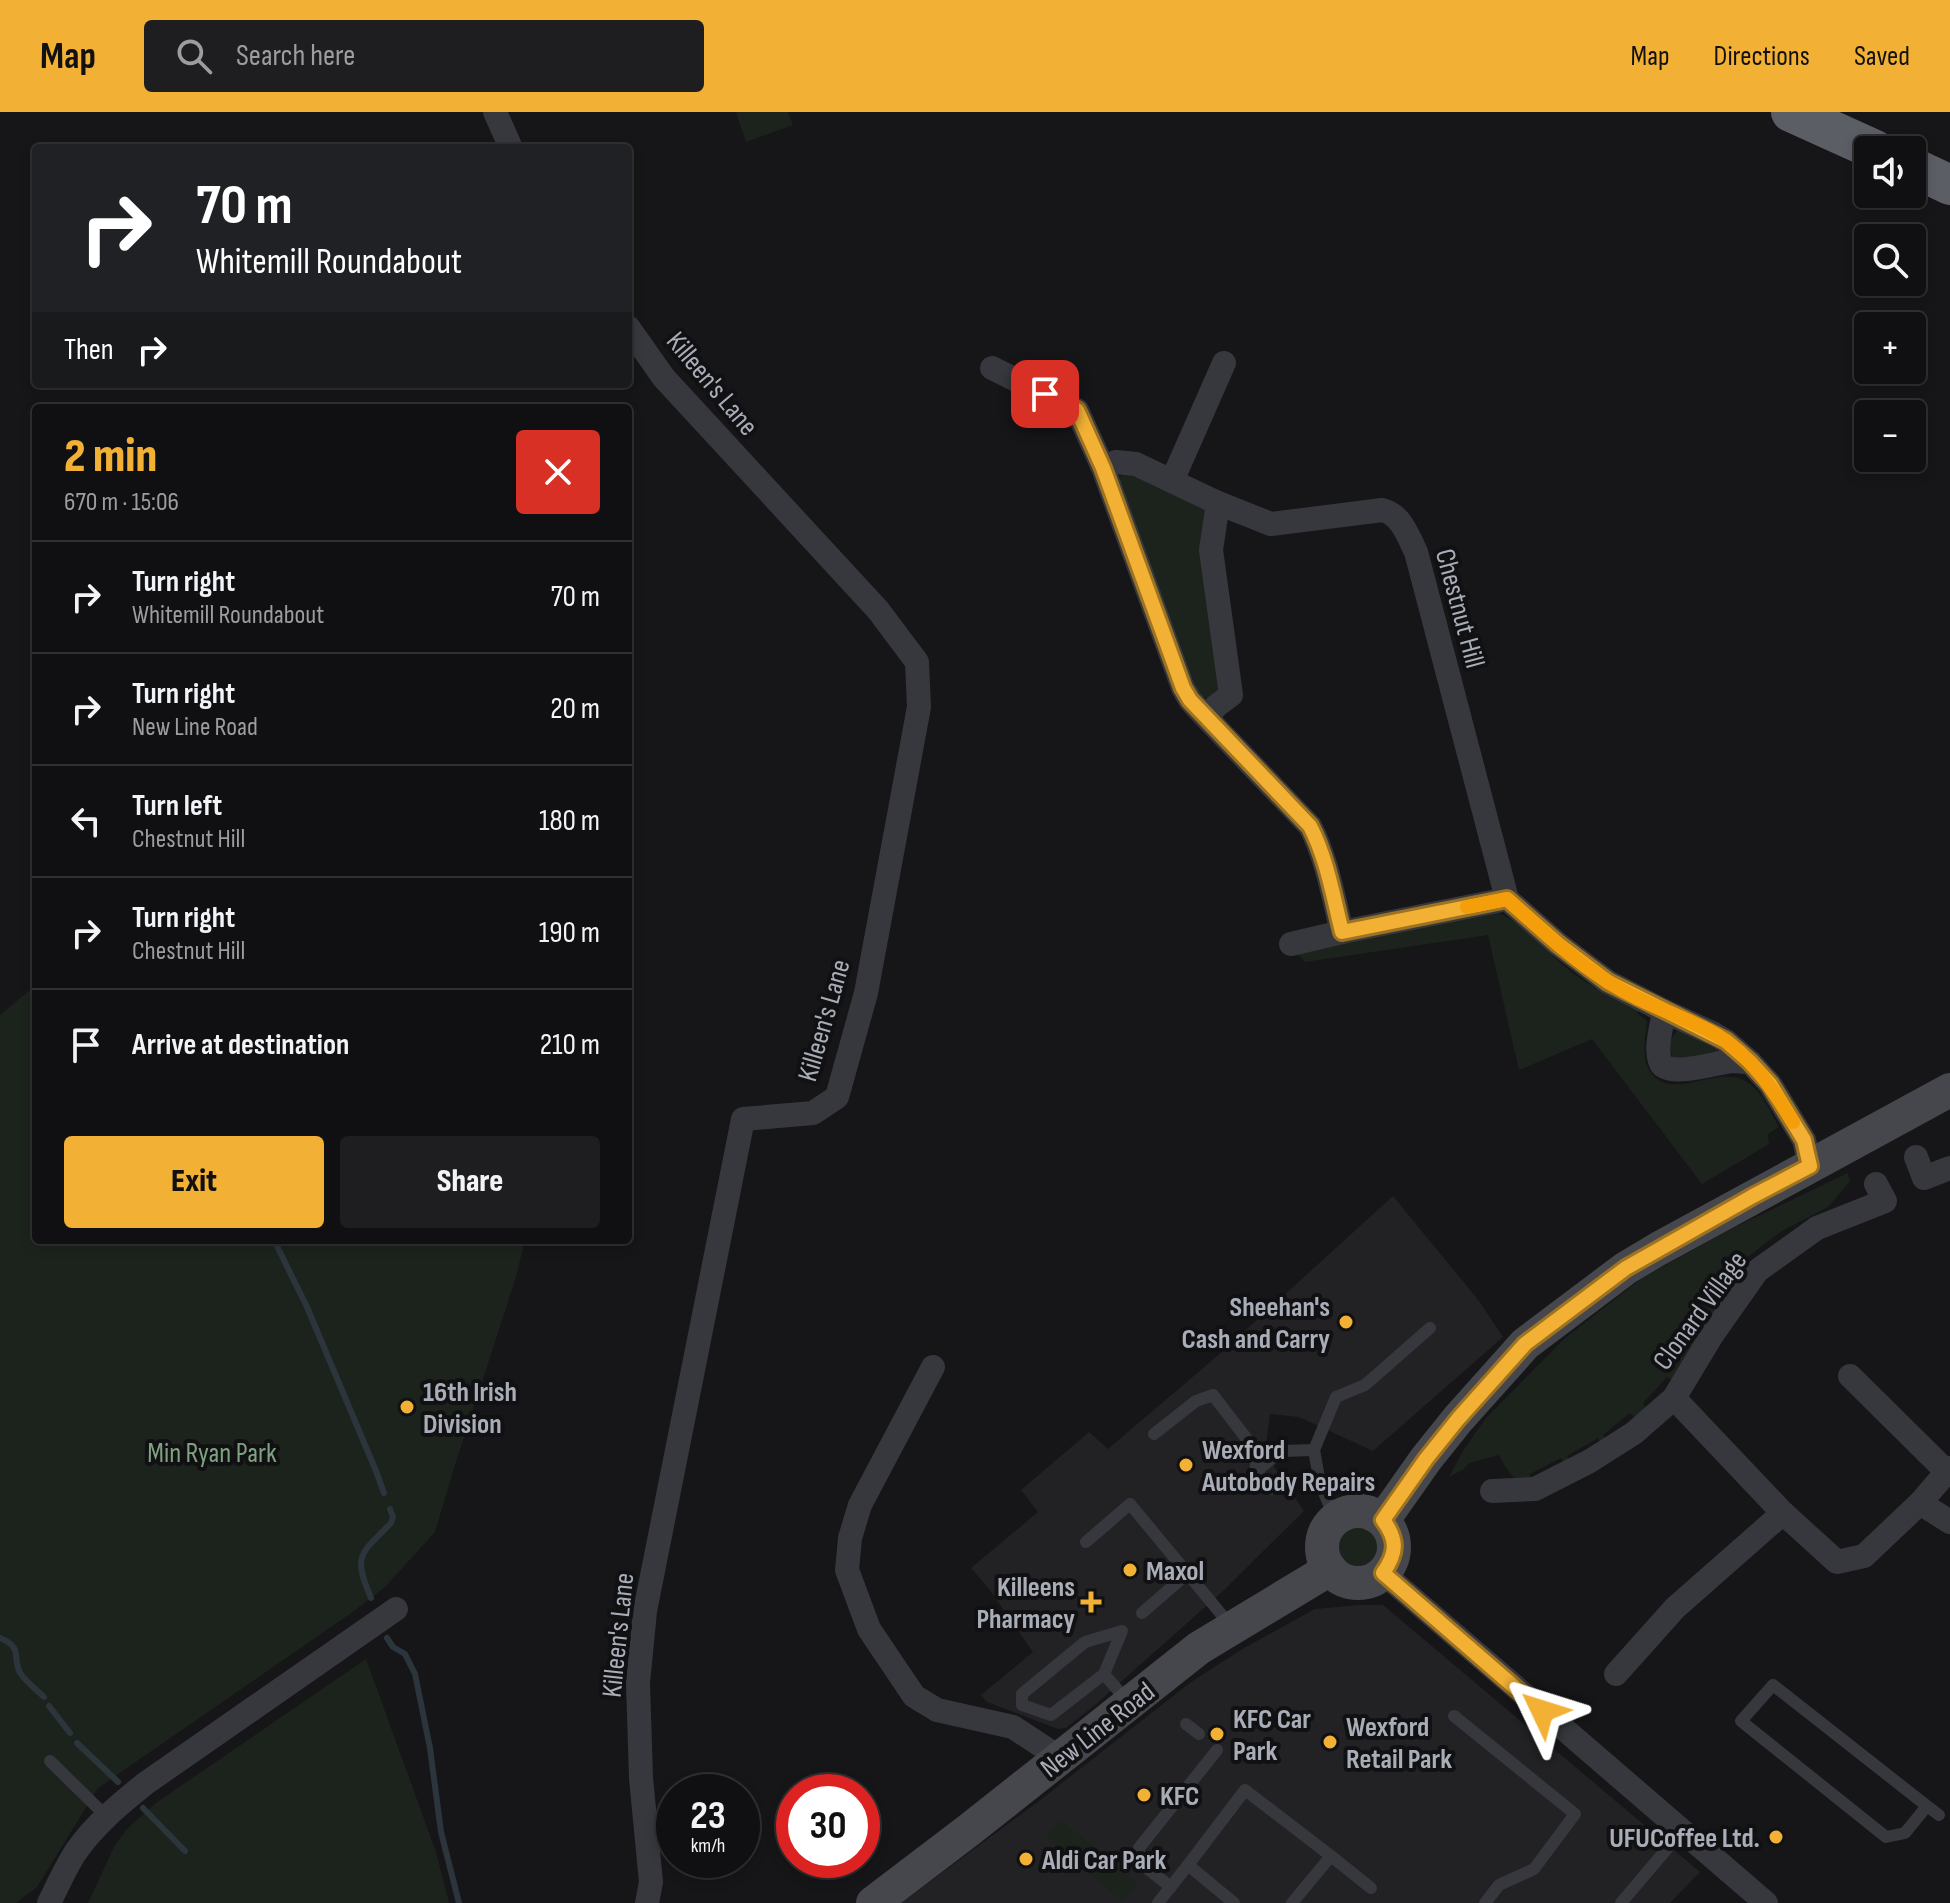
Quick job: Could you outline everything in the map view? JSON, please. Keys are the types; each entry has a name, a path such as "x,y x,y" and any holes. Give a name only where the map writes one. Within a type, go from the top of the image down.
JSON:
{"highway":[{"path":"1791,112 1854,140"},
{"path":"1926,174 1950,185"}],"main road":[{"path":"1383,1520 1458,1419 1525,1344 1626,1268 1950,1090"},
{"path":"1350,1511 1362,1511 1383,1520 1394,1540 1394,1551 1383,1573 1374,1579 1350,1582 1330,1569 1322,1546 1324,1535 1335,1519 1350,1511"},
{"name":"New Line Road","path":"873,1903 1199,1648 1330,1569"}],"street":[{"path":"495,112 509,144"},
{"name":"Killeen's Lane","path":"632,333 664,378 878,610 917,662 919,707 866,993 837,1097 813,1113 743,1119 645,1611 638,1683 641,1778 651,1882 647,1903"},
{"path":"1172,481 1224,363"},
{"path":"992,368 1077,410 1103,468 1183,688 1190,700 1310,826 1326,863 1342,932"},
{"name":"Chestnut Hill","path":"1103,468 1116,462 1136,464 1271,524 1382,510 1394,515 1406,530 1416,552 1507,899"},
{"path":"1208,718 1215,707 1231,695 1211,550 1218,503"},
{"path":"1291,944 1507,899 1608,982 1714,1034 1750,1062 1770,1084 1804,1140 1810,1166"},
{"path":"1664,1011 1659,1061 1667,1070 1732,1061 1750,1062"},
{"path":"1916,1157 1924,1178 1950,1168"},
{"name":"Clonard Village","path":"1492,1491 1535,1489 1590,1461 1634,1433 1674,1398 1712,1335 1757,1271 1817,1228 1885,1201 1876,1184"},
{"path":"933,1367 860,1505 850,1538 847,1570 869,1629 914,1696 937,1710 1013,1727 1060,1758"},
{"name":"Clonard Village","path":"1674,1398 1783,1513 1837,1562 1864,1556 1920,1503 1948,1470 1850,1376"},
{"path":"1920,1503 1950,1522"},
{"path":"1616,1674 1675,1608 1783,1513"},
{"path":"1383,1573 1766,1903"},
{"path":"49,1903 75,1853 106,1816 146,1783 396,1609"}],"lane":[{"path":"1335,1519 1320,1483 1314,1450 1336,1397 1365,1385 1430,1328"},
{"path":"1154,1434 1196,1401 1213,1395 1256,1451 1256,1471 1270,1489"},
{"path":"1256,1471 1282,1451 1314,1450"},
{"path":"1086,1542 1130,1504 1233,1628"},
{"path":"1142,1613 1188,1573"},
{"path":"1122,1631 1104,1674 1051,1715 1022,1705 1022,1694 1085,1642 1122,1631"},
{"path":"1104,1674 1129,1703"},
{"path":"1927,1806 1905,1833 1886,1837 1741,1721 1773,1685 1939,1815"},
{"path":"1454,1716 1575,1814 1534,1869 1499,1885 1485,1903"},
{"path":"1186,1724 1199,1734"},
{"path":"1171,1887 1140,1863 1139,1848 1217,1750"},
{"path":"50,1761 106,1816"},
{"path":"1158,1903 1245,1790 1371,1888"},
{"path":"1621,1903 1682,1831"},
{"path":"1300,1900 1331,1856"},
{"path":"1188,1865 1234,1903"}],"shaded area":[{"path":"1393,1196 1479,1301 1503,1337 1373,1451 1299,1417 1270,1414 1265,1453 1304,1511 1222,1592 1066,1728 1058,1729 987,1702 981,1695 1033,1652 971,1568 1038,1512 1021,1490 1089,1432 1108,1449 1216,1357"},
{"name":"Wexford Retail Park","path":"1383,1605 1700,1872 1670,1903 901,1903 1039,1801 1191,1682 1244,1648 1315,1609"}],"green space":[{"path":"736,112 788,112 793,125 746,142"},
{"path":"1130,472 1208,511 1220,692 1208,698 1199,696 1118,477"},
{"path":"1495,912 1516,923 1581,978 1639,1009 1637,1013 1647,1021 1645,1060 1657,1079 1675,1084 1731,1077 1754,1087 1779,1127 1768,1134 1769,1144 1702,1184 1592,1039 1519,1070 1488,935 1305,962 1295,951"},
{"name":"Min Ryan Park","path":"32,988 32,1244 524,1244 435,1532 385,1587 354,1611 98,1788 37,1887 16,1903 0,1903 0,1015"},
{"path":"1680,1029 1709,1042 1724,1055 1687,1062 1673,1057 1671,1042"},
{"path":"1848,1173 1850,1181 1828,1207 1780,1232 1744,1260 1718,1293 1724,1298 1673,1380 1667,1377 1643,1403 1647,1409 1635,1418 1630,1413 1603,1435 1607,1441 1602,1444 1598,1438 1567,1456 1571,1463 1566,1465 1561,1458 1530,1474 1533,1481 1516,1480 1499,1455 1469,1463 1449,1477 1486,1418 1564,1339 1641,1279 1727,1231"},
{"path":"1360,1522 1377,1529 1384,1546 1377,1563 1360,1570 1343,1563 1336,1546 1343,1529"},
{"path":"366,1659 436,1852 449,1903 88,1903 115,1845 127,1829 156,1803"},
{"path":"1060,1819 1138,1883 1123,1902 1046,1837"}],"waterway":[{"path":"276,1244 307,1307 384,1493"},
{"path":"371,1598 361,1563 366,1549 391,1523 393,1517 390,1509"},
{"path":"0,1638 15,1650 21,1674 44,1697"},
{"path":"387,1638 393,1647 405,1654 415,1674 430,1748 441,1832 459,1903"},
{"path":"49,1706 70,1733"},
{"path":"77,1743 118,1782"},
{"path":"143,1808 185,1851"}],"slow traffic":[{"path":"1467,907 1507,899 1608,982 1726,1041 1770,1084 1793,1122"}],"place":[{"name":"Sheehan's Cash and Carry","path":"1346,1322"},
{"name":"16th Irish Division","path":"407,1407"},
{"name":"Wexford Autobody Repairs","path":"1186,1465"},
{"name":"Maxol","path":"1130,1570"},
{"name":"Killeens Pharmacy","path":"1091,1602"},
{"name":"KFC Car Park","path":"1217,1734"},
{"name":"Wexford Retail Park","path":"1330,1742"},
{"name":"KFC","path":"1144,1795"},
{"name":"UFUCoffee Ltd.","path":"1776,1837"},
{"name":"Aldi Car Park","path":"1026,1859"}],"route":[{"path":"1045,394 1077,410 1103,468 1190,700 1300,814 1319,842 1342,932 1507,899 1608,982 1726,1041 1770,1084 1804,1140 1810,1166 1626,1268 1525,1344 1458,1419 1383,1520 1394,1540 1394,1551 1383,1573 1542,1711"}]}
